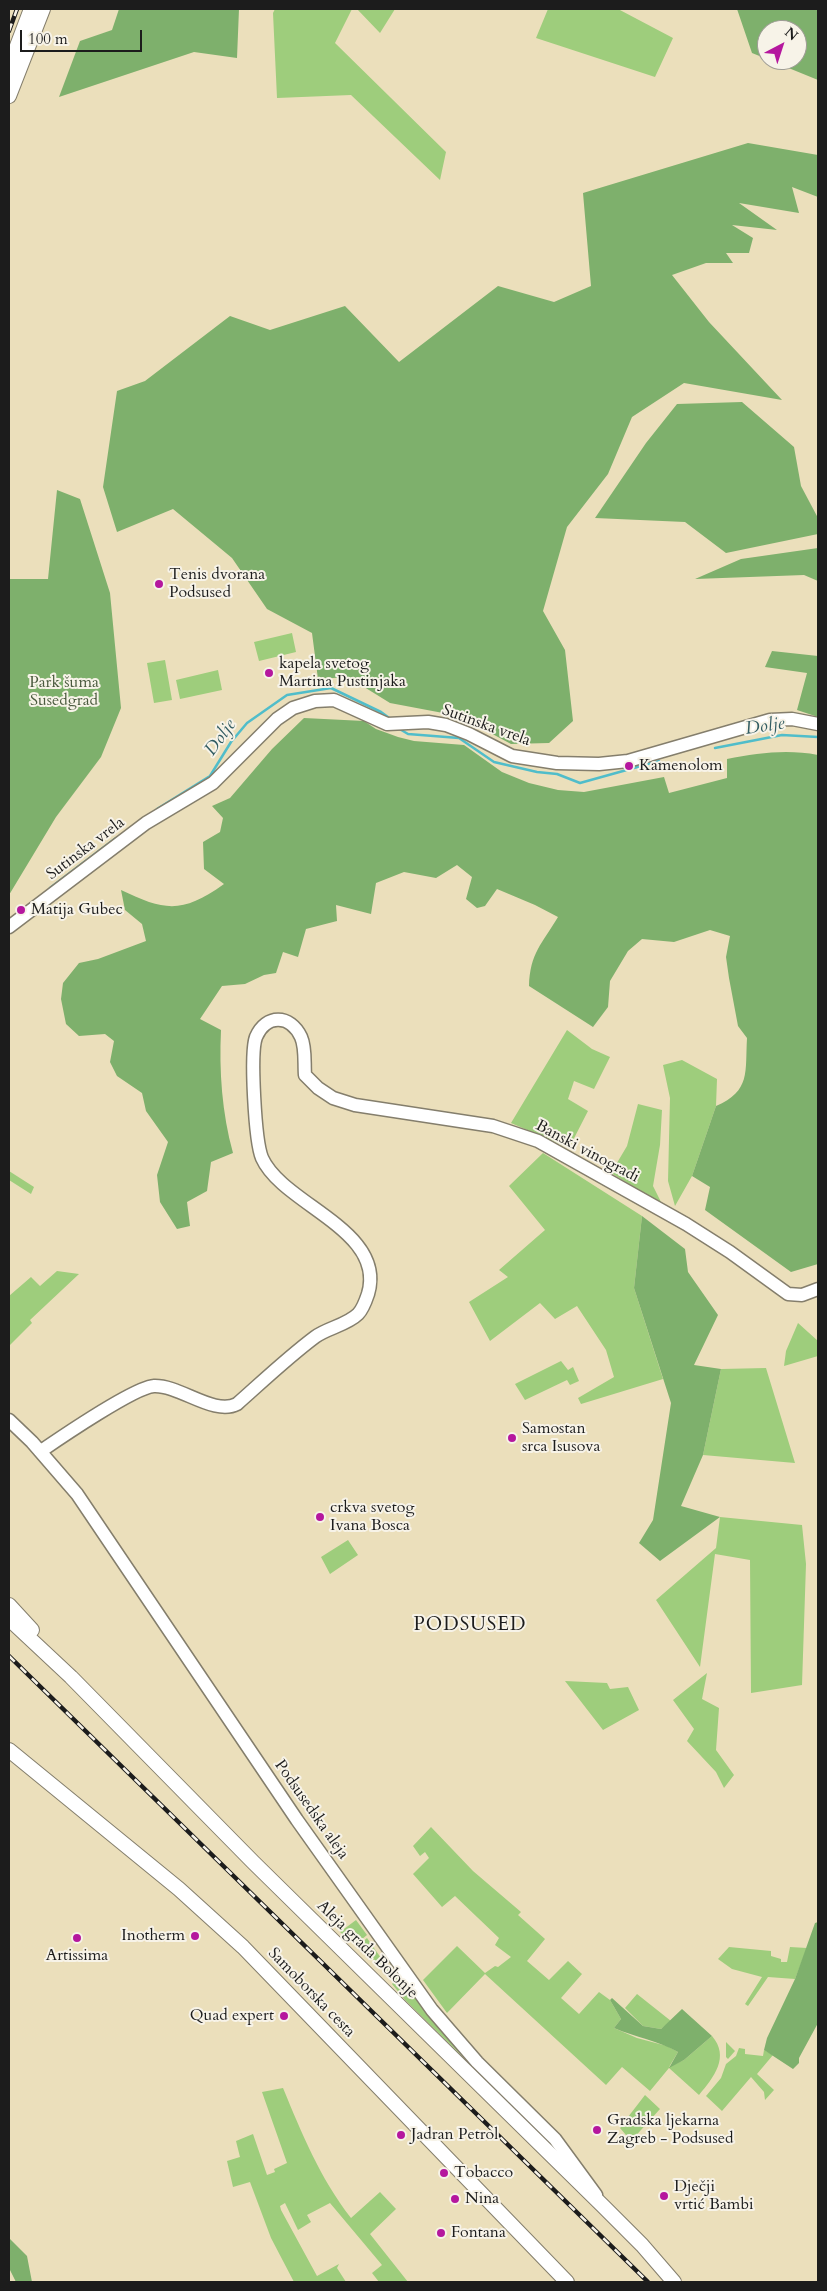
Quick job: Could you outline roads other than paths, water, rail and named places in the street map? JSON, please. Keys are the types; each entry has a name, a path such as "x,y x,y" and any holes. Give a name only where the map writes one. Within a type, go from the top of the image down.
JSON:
{"main road":[{"path":"9,67 31,9"},
{"path":"9,96 42,9"},
{"name":"Aleja grada Bolonje","path":"9,1605 71,1677"},
{"name":"Aleja grada Bolonje","path":"9,1620 71,1677 253,1862 603,2206 674,2282"},
{"name":"Samoborska cesta","path":"9,1750 179,1889 243,1947 567,2282"},
{"name":"Aleja grada Bolonje","path":"642,2246 685,2282"}],"street":[{"name":"Sutinska vrela","path":"9,927 146,823 213,783 268,726 293,708 315,701 334,700 387,724 428,722 446,725 469,734 512,756 557,763 587,764 628,760 770,720 792,719 818,724"},
{"name":"Banski vinogradi","path":"41,1451 127,1397 151,1386 167,1387 220,1407 230,1408 316,1336 358,1314 368,1295 370,1282 369,1268 362,1251 349,1236 277,1178 262,1158 256,1134 255,1040 266,1024 274,1019 286,1021 295,1028 303,1045 305,1075 318,1088 333,1098 355,1105 493,1126 538,1141 693,1228 788,1294 802,1295 818,1290"},
{"name":"Podsusedska aleja","path":"9,1420 41,1451 82,1501 255,1759 432,2010 478,2062 565,2150 603,2206"}],"waterway":[{"name":"Dolje","path":"157,809 210,776 231,742 247,723 287,695 331,688 381,712 392,720"},
{"name":"Dolje","path":"398,728 408,734 459,738 494,762 537,772 557,774 580,783 659,761"},
{"name":"Dolje","path":"715,748 782,735 818,737"},
{"name":"Dolje","path":"50,888 116,838"}],"railway":[{"path":"9,31 17,9"},
{"path":"9,1656 648,2282"}],"place":[{"name":"Tenis dvorana Podsused","path":"159,584"},
{"name":"kapela svetog Martina Pustinjaka","path":"269,673"},
{"name":"Kamenolom","path":"629,766"},
{"name":"Matija Gubec","path":"21,910"},
{"name":"Samostan srca Isusova","path":"512,1438"},
{"name":"crkva svetog Ivana Bosca","path":"320,1517"},
{"name":"Inotherm","path":"195,1936"},
{"name":"Artissima","path":"77,1938"},
{"name":"Quad expert","path":"284,2016"},
{"name":"Gradska ljekarna Zagreb - Podsused","path":"597,2130"},
{"name":"Jadran Petrol","path":"401,2135"},
{"name":"Tobacco","path":"444,2173"},
{"name":"Dječji vrtić Bambi","path":"664,2196"},
{"name":"Nina","path":"455,2199"},
{"name":"Fontana","path":"441,2233"}],"district":[{"name":"PODSUSED","path":"470,1626"}],"park label":[{"name":"Park šuma Susedgrad","path":"64,692"}]}
